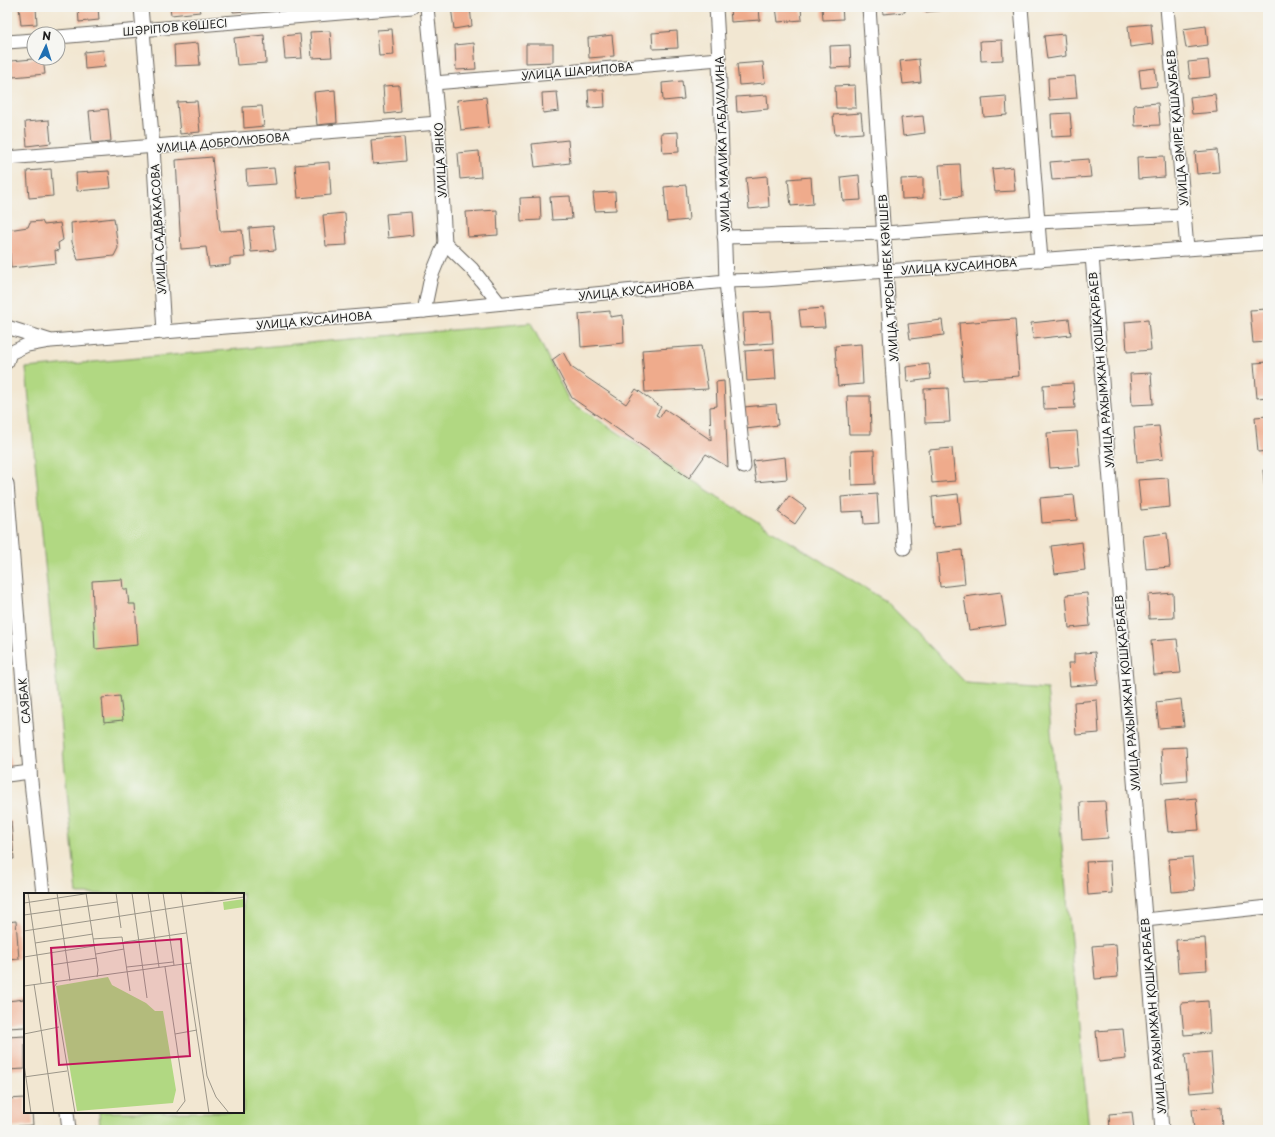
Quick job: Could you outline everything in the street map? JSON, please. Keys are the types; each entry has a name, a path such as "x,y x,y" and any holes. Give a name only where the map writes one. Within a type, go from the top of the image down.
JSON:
{"street":[{"name":"УЛИЦА САДВАКАСОВА","path":"142,7 153,148 164,332"},
{"name":"ШӘРІПОВ КӨШЕСІ","path":"66,37 412,7"},
{"name":"УЛИЦА ЯНКО","path":"424,310 431,277 445,243 438,124 426,7"},
{"name":"УЛИЦА МАЛИКА ГАБДУЛЛИНА","path":"716,7 720,59 726,281 744,467"},
{"name":"УЛИЦА ТҰРСЫНБЕК КӘКІШЕВ","path":"869,7 888,271 904,548"},
{"path":"1021,7 1041,260"},
{"name":"УЛИЦА ӘМІРЕ ҚАШАУБАЕВ","path":"1167,7 1187,249"},
{"path":"7,42 26,41"},
{"name":"УЛИЦА ШАРИПОВА","path":"434,83 720,59"},
{"name":"УЛИЦА ДОБРОЛЮБОВА","path":"7,158 153,148 438,124"},
{"path":"724,237 885,233 1038,222 1184,215"},
{"path":"445,243 472,269 498,303"},
{"name":"УЛИЦА КУСАИНОВА","path":"7,327 51,341 424,310 726,281 888,271 1268,243"},
{"name":"УЛИЦА РАХЫМЖАН ҚОШҚАРБАЕВ","path":"1092,256 1162,1130"},
{"path":"7,362 10,354 28,345 51,341"},
{"name":"САЯБАК","path":"7,484 30,772 43,893"},
{"path":"7,775 30,772"},
{"path":"1145,920 1268,907"},
{"path":"67,1113 69,1130"}],"green space":[{"path":"531,323 569,401 729,504 886,601 966,683 1047,689 1089,1130 100,1130 99,1113 244,1113 244,893 77,893 26,368"}],"building":[{"path":"19,7 36,7 37,24 21,25"},
{"path":"78,7 98,7 99,20 79,22"},
{"path":"170,7 199,7 200,12 171,15"},
{"path":"233,7 258,7 259,10 233,12"},
{"path":"278,7 300,7 300,10 278,11"},
{"path":"451,7 470,7 472,26 454,29"},
{"path":"730,7 759,7 760,20 731,22"},
{"path":"776,7 801,7 802,20 778,22"},
{"path":"822,7 842,7 843,19 823,20"},
{"path":"882,7 905,7 905,12 883,14"},
{"path":"925,7 946,7 947,10 925,12"},
{"path":"7,10 10,26 7,27"},
{"path":"1151,24 1153,44 1130,47 1128,26"},
{"path":"1206,26 1208,45 1186,48 1183,29"},
{"path":"392,29 394,55 379,56 377,30"},
{"path":"330,31 332,57 312,58 310,32"},
{"path":"677,31 678,48 653,49 652,33"},
{"path":"300,34 302,58 285,59 283,36"},
{"path":"1064,34 1066,56 1047,59 1044,36"},
{"path":"264,35 266,63 237,65 234,38"},
{"path":"612,35 614,56 589,58 588,38"},
{"path":"1002,40 1003,60 981,61 980,41"},
{"path":"198,43 200,65 175,66 174,45"},
{"path":"474,43 476,69 456,70 455,45"},
{"path":"526,44 553,44 553,62 526,63"},
{"path":"850,45 851,67 831,68 830,46"},
{"path":"103,50 105,67 85,69 84,52"},
{"path":"919,59 921,82 903,84 900,61"},
{"path":"26,60 26,66 44,66 45,74 13,77 11,61"},
{"path":"1208,60 1210,77 1190,79 1188,62"},
{"path":"763,62 765,83 739,85 737,64"},
{"path":"1155,68 1157,86 1141,88 1139,70"},
{"path":"1075,76 1077,98 1049,100 1048,78"},
{"path":"682,81 684,99 663,101 662,83"},
{"path":"399,85 401,112 385,114 383,86"},
{"path":"855,85 856,108 836,108 835,86"},
{"path":"335,90 337,123 317,125 314,92"},
{"path":"588,90 604,90 605,107 589,108"},
{"path":"557,92 559,111 543,113 542,93"},
{"path":"1215,94 1217,112 1192,114 1190,97"},
{"path":"767,95 768,109 737,112 736,97"},
{"path":"1006,96 1007,115 984,117 982,98"},
{"path":"486,97 489,127 461,130 457,100"},
{"path":"197,101 200,132 180,134 177,102"},
{"path":"1158,103 1160,125 1135,126 1134,105"},
{"path":"262,106 264,126 244,128 243,107"},
{"path":"108,109 111,141 92,143 89,111"},
{"path":"861,113 863,133 835,135 833,115"},
{"path":"1070,113 1072,136 1052,137 1051,114"},
{"path":"923,116 925,133 903,136 901,118"},
{"path":"49,120 51,143 27,146 25,122"},
{"path":"678,132 679,152 663,153 661,133"},
{"path":"404,137 406,161 373,164 371,140"},
{"path":"568,140 570,163 535,167 532,144"},
{"path":"1217,150 1219,172 1197,174 1195,152"},
{"path":"479,151 481,177 460,179 458,153"},
{"path":"1164,156 1165,177 1138,179 1137,157"},
{"path":"212,157 220,231 242,230 245,257 230,258 230,265 209,267 206,247 181,249 176,160"},
{"path":"1089,159 1091,177 1052,180 1050,162"},
{"path":"329,162 331,195 298,198 295,165"},
{"path":"960,164 962,196 942,198 939,165"},
{"path":"1013,167 1015,191 995,192 992,169"},
{"path":"274,168 276,184 247,186 246,170"},
{"path":"51,169 53,196 29,198 27,171"},
{"path":"109,171 111,188 77,191 76,173"},
{"path":"859,175 861,200 843,201 841,177"},
{"path":"767,176 769,207 749,209 746,178"},
{"path":"811,177 813,204 791,206 788,179"},
{"path":"923,178 923,198 902,199 901,179"},
{"path":"686,185 689,220 667,222 664,187"},
{"path":"615,192 616,210 595,211 593,193"},
{"path":"570,196 572,219 552,220 550,197"},
{"path":"540,197 541,220 521,221 520,198"},
{"path":"497,210 498,235 468,237 466,212"},
{"path":"411,212 413,235 388,238 386,214"},
{"path":"345,213 347,245 326,246 323,215"},
{"path":"114,218 118,248 114,256 78,260 72,242 71,223"},
{"path":"42,221 44,225 60,223 63,240 58,243 59,251 55,250 56,263 11,268 8,230 28,227 30,222"},
{"path":"273,226 276,250 251,252 249,228"},
{"path":"823,308 825,327 801,328 799,310"},
{"path":"1268,309 1268,342 1253,343 1250,310"},
{"path":"610,311 610,317 623,315 624,343 581,347 579,314"},
{"path":"771,312 773,343 745,345 743,313"},
{"path":"1015,319 1019,376 963,380 959,323"},
{"path":"1069,319 1071,335 1033,339 1031,323"},
{"path":"942,320 944,335 910,339 908,324"},
{"path":"1148,320 1151,350 1127,352 1125,322"},
{"path":"861,344 863,384 838,386 835,346"},
{"path":"701,346 708,389 645,392 642,350"},
{"path":"774,349 776,379 747,381 745,351"},
{"path":"563,352 571,367 626,404 636,389 661,407 656,415 660,417 665,409 711,440 710,407 717,406 716,382 724,381 728,467 706,454 689,478 572,398 552,360"},
{"path":"1268,362 1268,397 1257,398 1254,363"},
{"path":"929,364 931,379 907,382 906,367"},
{"path":"1151,373 1153,404 1132,405 1130,374"},
{"path":"1073,383 1075,408 1044,409 1043,385"},
{"path":"948,388 950,422 925,423 924,389"},
{"path":"847,396 870,396 871,434 849,434"},
{"path":"776,404 778,425 746,429 744,407"},
{"path":"1268,416 1268,451 1258,452 1255,417"},
{"path":"1159,426 1163,459 1137,462 1134,428"},
{"path":"1077,431 1080,466 1050,468 1047,433"},
{"path":"952,448 955,481 932,483 929,450"},
{"path":"874,450 875,484 852,485 851,451"},
{"path":"785,457 787,479 756,482 753,461"},
{"path":"1268,469 1268,503 1266,503 1263,470"},
{"path":"1168,478 1170,507 1141,510 1138,480"},
{"path":"877,494 879,523 864,524 863,511 842,512 841,497"},
{"path":"958,494 961,524 934,527 932,497"},
{"path":"1074,495 1077,520 1042,523 1040,498"},
{"path":"789,496 806,508 795,524 778,512"},
{"path":"1167,533 1170,567 1146,569 1143,536"},
{"path":"1082,542 1085,570 1055,574 1051,546"},
{"path":"962,550 965,584 940,587 937,553"},
{"path":"122,579 123,589 127,589 129,604 135,604 138,645 95,649 92,581"},
{"path":"1001,592 1006,625 969,630 964,597"},
{"path":"1087,593 1090,626 1069,628 1066,595"},
{"path":"1173,593 1174,618 1149,619 1148,595"},
{"path":"1177,639 1181,673 1154,675 1151,641"},
{"path":"1095,652 1098,684 1070,686 1068,663 1074,663 1074,654"},
{"path":"120,696 123,720 104,722 102,698"},
{"path":"1181,699 1184,726 1159,728 1156,702"},
{"path":"1097,700 1099,733 1076,735 1074,702"},
{"path":"7,736 11,768 7,768"},
{"path":"1186,747 1188,781 1163,783 1161,748"},
{"path":"1196,798 1199,830 1168,832 1165,801"},
{"path":"1105,801 1108,838 1082,840 1080,802"},
{"path":"7,821 11,821 14,859 7,859"},
{"path":"1192,857 1195,890 1172,892 1169,859"},
{"path":"1110,861 1112,893 1088,895 1086,862"},
{"path":"16,921 19,959 7,960 7,922"},
{"path":"1205,938 1207,970 1178,972 1176,940"},
{"path":"1116,944 1118,977 1095,979 1092,946"},
{"path":"24,999 24,1027 8,1028 7,1001"},
{"path":"1208,1001 1210,1033 1184,1035 1181,1003"},
{"path":"1123,1029 1126,1059 1099,1062 1096,1031"},
{"path":"24,1036 24,1069 7,1070 7,1037"},
{"path":"1211,1052 1214,1091 1189,1093 1185,1054"},
{"path":"24,1098 24,1113 32,1113 33,1125 7,1127 7,1099"},
{"path":"1221,1107 1222,1130 1194,1130 1192,1109"},
{"path":"1132,1112 1134,1130 1110,1130 1109,1114"}]}
